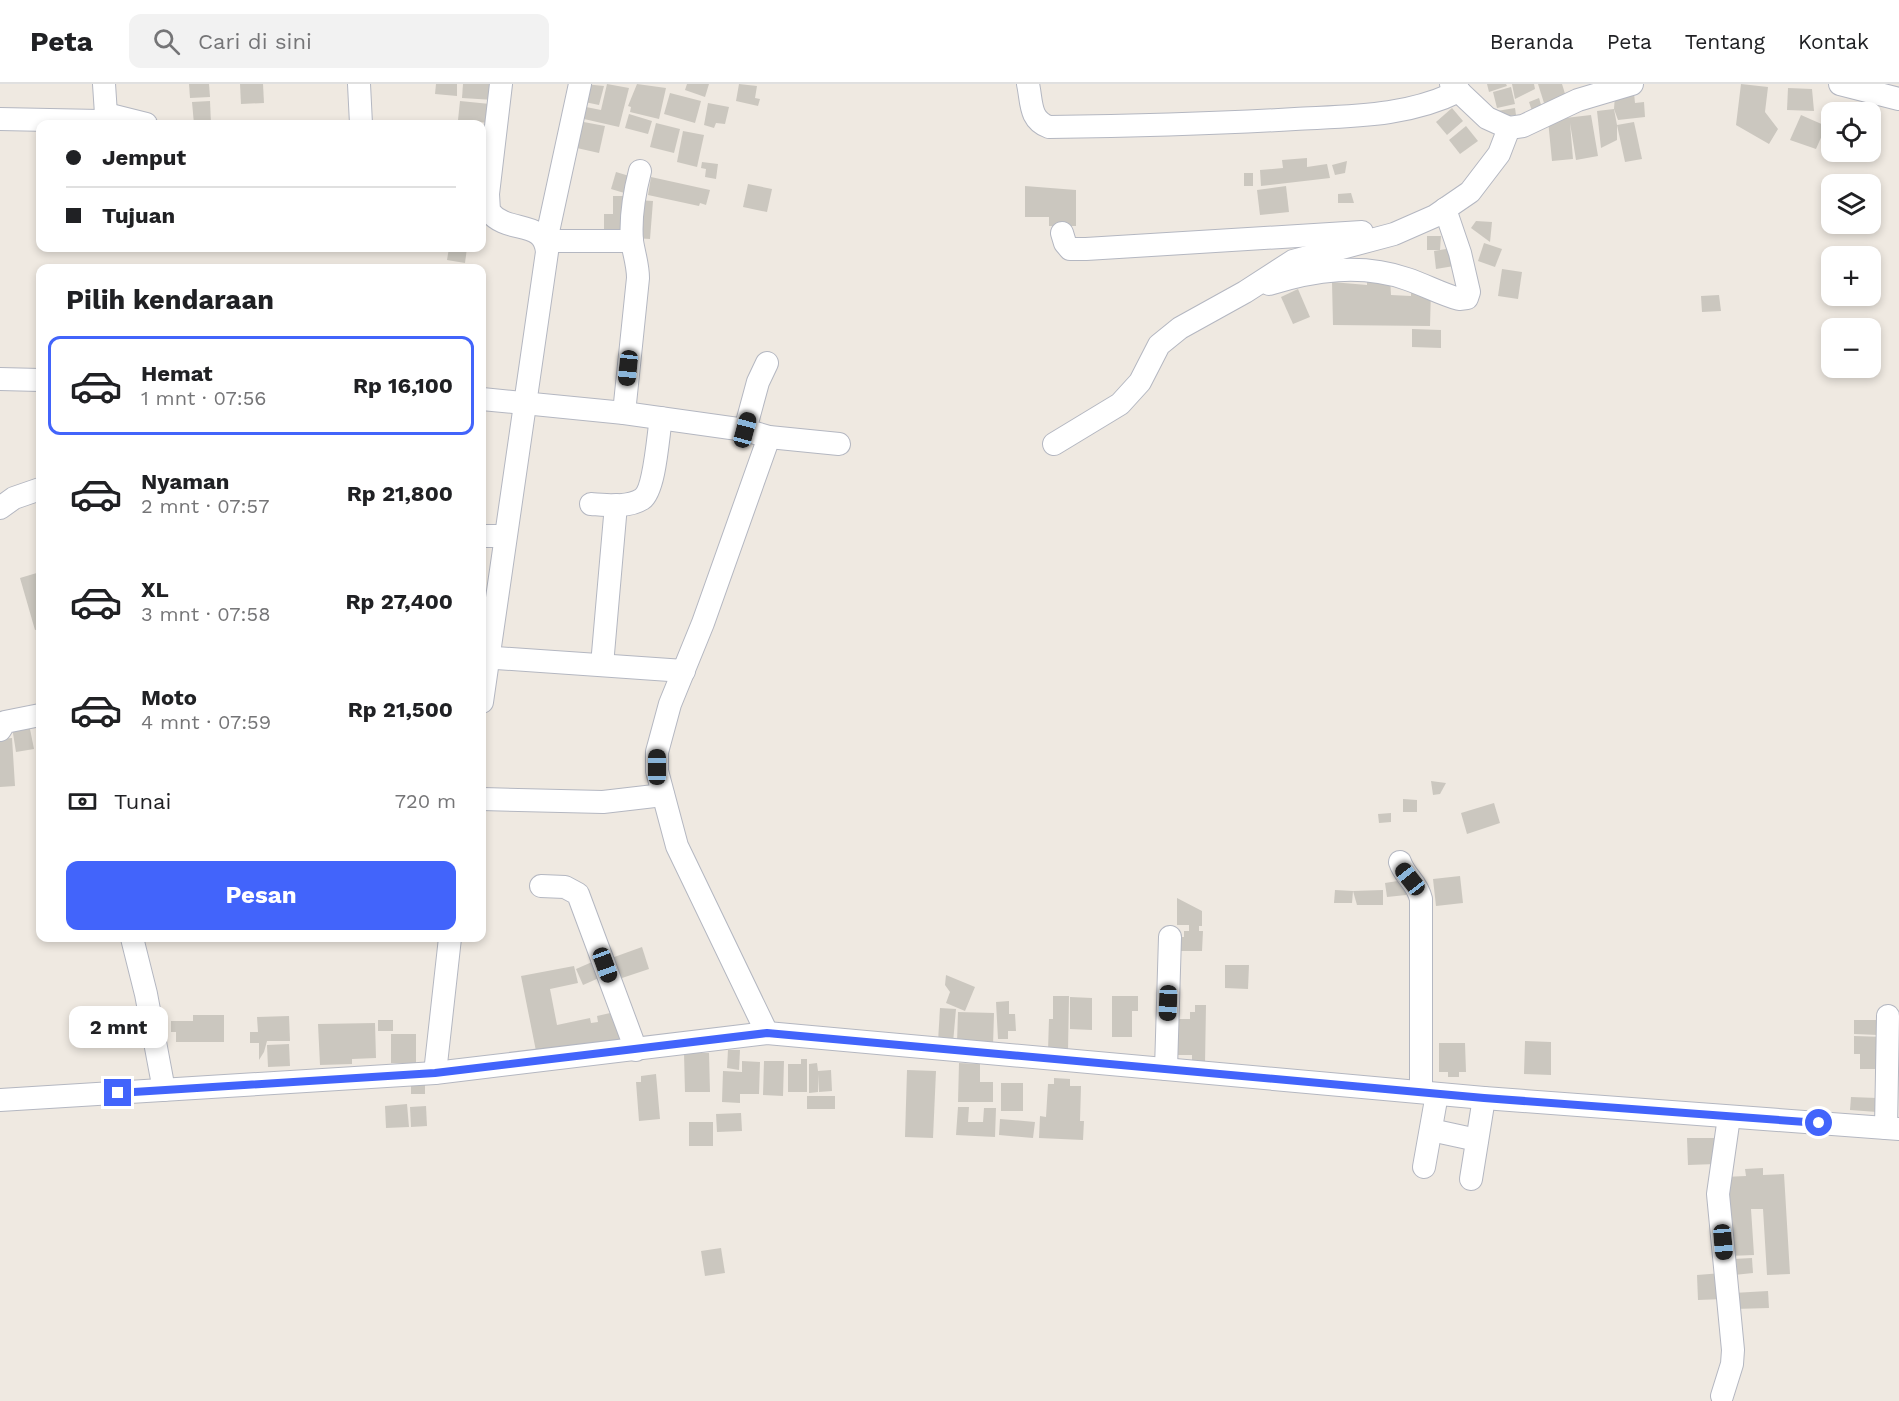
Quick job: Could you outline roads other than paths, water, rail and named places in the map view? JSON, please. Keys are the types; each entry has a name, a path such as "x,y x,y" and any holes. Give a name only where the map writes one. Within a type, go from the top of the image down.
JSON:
{"street":[{"path":"100,120 106,114 104,84"},
{"path":"359,84 361,120"},
{"path":"501,84 489,211 503,224 531,230 541,234 546,241"},
{"path":"486,652 547,252 546,241 580,84"},
{"path":"1028,84 1035,118 1039,124 1049,127 1217,124 1380,114 1436,102 1455,88 1487,118 1509,128 1523,126 1578,100 1632,84"},
{"path":"1839,84 1899,99"},
{"path":"106,114 130,120"},
{"path":"0,119 36,120"},
{"path":"1054,444 1120,404 1140,382 1159,345 1167,338 1293,261 1394,234 1445,209 1470,192 1499,154 1509,128"},
{"path":"624,413 638,278 638,264 632,242 633,197 640,171"},
{"path":"1245,292 1315,271 1338,270 1385,273 1451,297 1467,298 1469,292 1460,253 1445,209"},
{"path":"1062,233 1070,249 1368,231 1394,234"},
{"path":"546,241 632,242"},
{"path":"745,430 758,382 766,363"},
{"path":"0,379 36,380"},
{"path":"486,399 524,401 624,413 745,430 769,436 839,444"},
{"path":"591,504 616,505 641,499 647,493 652,481 661,418"},
{"path":"767,1033 677,846 657,771 657,752 670,704 703,622 769,436"},
{"path":"0,508 14,498 36,490"},
{"path":"602,665 616,505"},
{"path":"486,536 505,536"},
{"path":"486,658 684,671"},
{"path":"2,721 36,716"},
{"path":"486,799 603,802 663,795"},
{"path":"1400,862 1402,869 1419,888 1421,899 1431,1130 1424,1167"},
{"path":"541,886 565,887 578,894 636,1050"},
{"path":"1166,1069 1170,937"},
{"path":"133,942 154,1031 164,1090"},
{"path":"435,1073 450,942"},
{"path":"0,1100 435,1073 767,1033 1484,1098 1892,1128 1888,1016"},
{"path":"1471,1179 1484,1098"},
{"path":"1722,1396 1732,1364 1733,1350 1718,1194 1729,1117"},
{"path":"1431,1130 1477,1140"}]}
